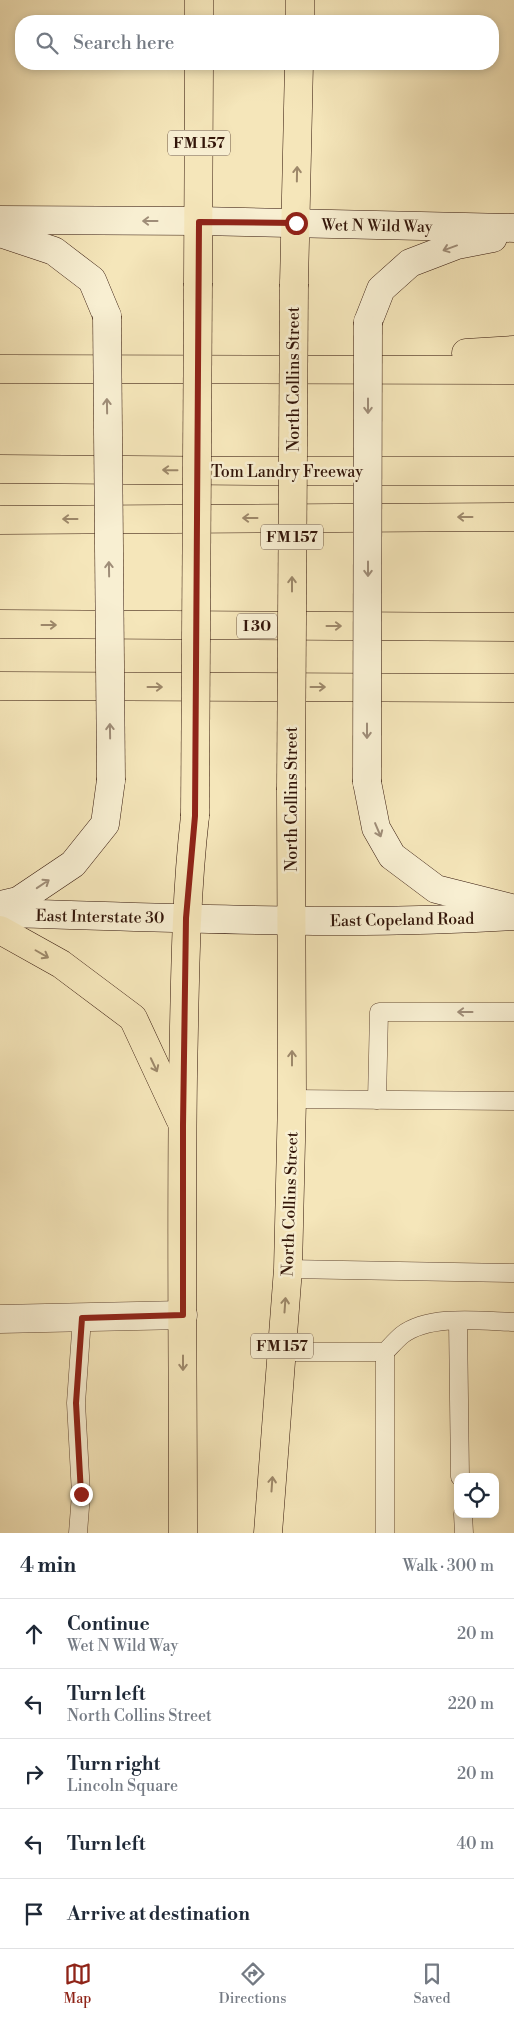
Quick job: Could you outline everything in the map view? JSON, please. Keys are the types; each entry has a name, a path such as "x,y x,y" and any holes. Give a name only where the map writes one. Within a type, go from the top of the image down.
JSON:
{"main road":[{"path":"199,0 199,15"},
{"path":"300,0 300,15"},
{"name":"FM 157","path":"183,1533 183,1125 186,918 195,816 199,70"},
{"name":"North Collins Street","path":"268,1533 288,1269 292,1099 291,790 294,284 299,70"},
{"name":"Wet N Wild Way","path":"0,220 296,223 514,228"},
{"path":"0,233 54,251 92,280 107,316 111,780 105,824 73,864 18,901 0,905"},
{"path":"514,234 457,246 410,263 381,289 368,322 368,782 376,828 392,856 436,889 514,909"},
{"path":"254,369 514,350"},
{"path":"0,369 514,370"},
{"name":"Tom Landry Freeway","path":"0,469 514,470"},
{"path":"0,520 514,517"},
{"name":"I 30","path":"0,624 514,627"},
{"path":"0,686 514,688"},
{"name":"East Interstate 30","path":"0,913 291,920"},
{"name":"East Copeland Road","path":"291,920 440,921 514,916"},
{"path":"0,930 61,964 133,1018 183,1125"},
{"path":"0,1319 183,1315"}],"lane":[{"path":"377,1100 378,1012 514,1012"},
{"path":"292,1099 514,1101"},
{"path":"288,1269 514,1273"},
{"path":"78,1533 81,1494 76,1403 82,1318"},
{"path":"385,1533 385,1352 402,1335 415,1328 441,1321 514,1322"},
{"path":"458,1321 460,1473"},
{"path":"282,1352 385,1352"},
{"path":"462,1518 464,1533"}],"route":[{"path":"81,1494 76,1403 82,1318 183,1315 186,918 195,816 199,222 296,223"}]}
